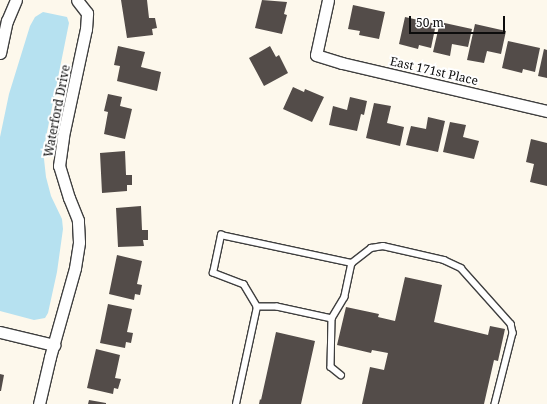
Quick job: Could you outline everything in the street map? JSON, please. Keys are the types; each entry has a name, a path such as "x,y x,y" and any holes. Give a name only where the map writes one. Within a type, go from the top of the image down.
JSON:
{"street":[{"path":"0,53 7,21 16,0"},
{"name":"Waterford Drive","path":"39,404 75,268 80,242 78,220 59,166 63,136 86,29 87,13 77,0"},
{"name":"East 171st Place","path":"328,0 316,55 342,63 547,111"},
{"path":"0,332 54,345"}],"lane":[{"path":"236,404 257,307 244,285 213,273 221,234 352,263"},
{"path":"341,375 330,367 332,319 345,297 352,263 372,248 383,246 444,260 461,268 511,324 512,333 495,404"},
{"path":"257,307 278,307 332,319"}],"water":[{"path":"43,12 67,17 69,23 45,142 44,159 46,177 51,196 62,219 63,229 57,272 48,313 45,318 34,320 0,311 0,137 9,94 30,26 35,17"}],"building":[{"path":"121,0 147,0 149,18 155,18 157,28 152,29 153,35 127,38"},
{"path":"262,0 287,2 284,14 287,15 282,34 255,28"},
{"path":"353,5 385,12 379,39 359,35 360,31 348,29"},
{"path":"405,17 436,24 431,48 419,45 418,49 399,44"},
{"path":"440,22 472,29 468,47 452,44 450,56 433,52"},
{"path":"475,24 506,31 501,54 487,51 484,63 467,60"},
{"path":"508,41 540,48 535,72 523,69 522,73 502,68"},
{"path":"118,46 145,52 141,67 161,72 157,91 117,81 120,66 114,65"},
{"path":"270,46 276,57 279,55 288,73 264,86 249,58"},
{"path":"544,49 547,50 547,78 538,76"},
{"path":"293,87 304,92 305,89 324,97 312,122 283,109"},
{"path":"108,94 122,97 120,106 132,109 125,139 104,134 108,112 104,111"},
{"path":"350,97 367,101 364,115 361,114 357,131 329,125 333,106 347,110"},
{"path":"374,103 391,106 387,123 404,127 400,146 366,138"},
{"path":"428,117 445,121 438,152 406,145 411,126 426,129"},
{"path":"450,122 466,125 463,137 479,141 474,159 443,152"},
{"path":"531,139 547,143 547,186 530,182 534,164 526,162"},
{"path":"125,151 126,175 132,175 132,185 127,185 127,191 102,193 100,153"},
{"path":"141,206 142,230 148,230 148,240 143,240 144,246 118,247 116,208"},
{"path":"117,255 142,261 137,284 142,285 140,295 135,294 134,300 109,294"},
{"path":"405,277 442,285 434,322 488,335 490,326 505,329 498,361 494,360 484,404 362,404 370,367 384,370 388,353 372,350 371,353 337,345 346,307 379,314 378,317 395,321"},
{"path":"108,304 132,309 127,332 133,333 131,343 126,342 125,348 100,343"},
{"path":"276,332 315,341 301,404 259,404"},
{"path":"96,349 120,355 115,378 121,379 118,389 114,388 113,394 87,388"},
{"path":"0,374 4,375 1,391 0,391"},
{"path":"89,400 106,403 106,404 88,404"}]}
